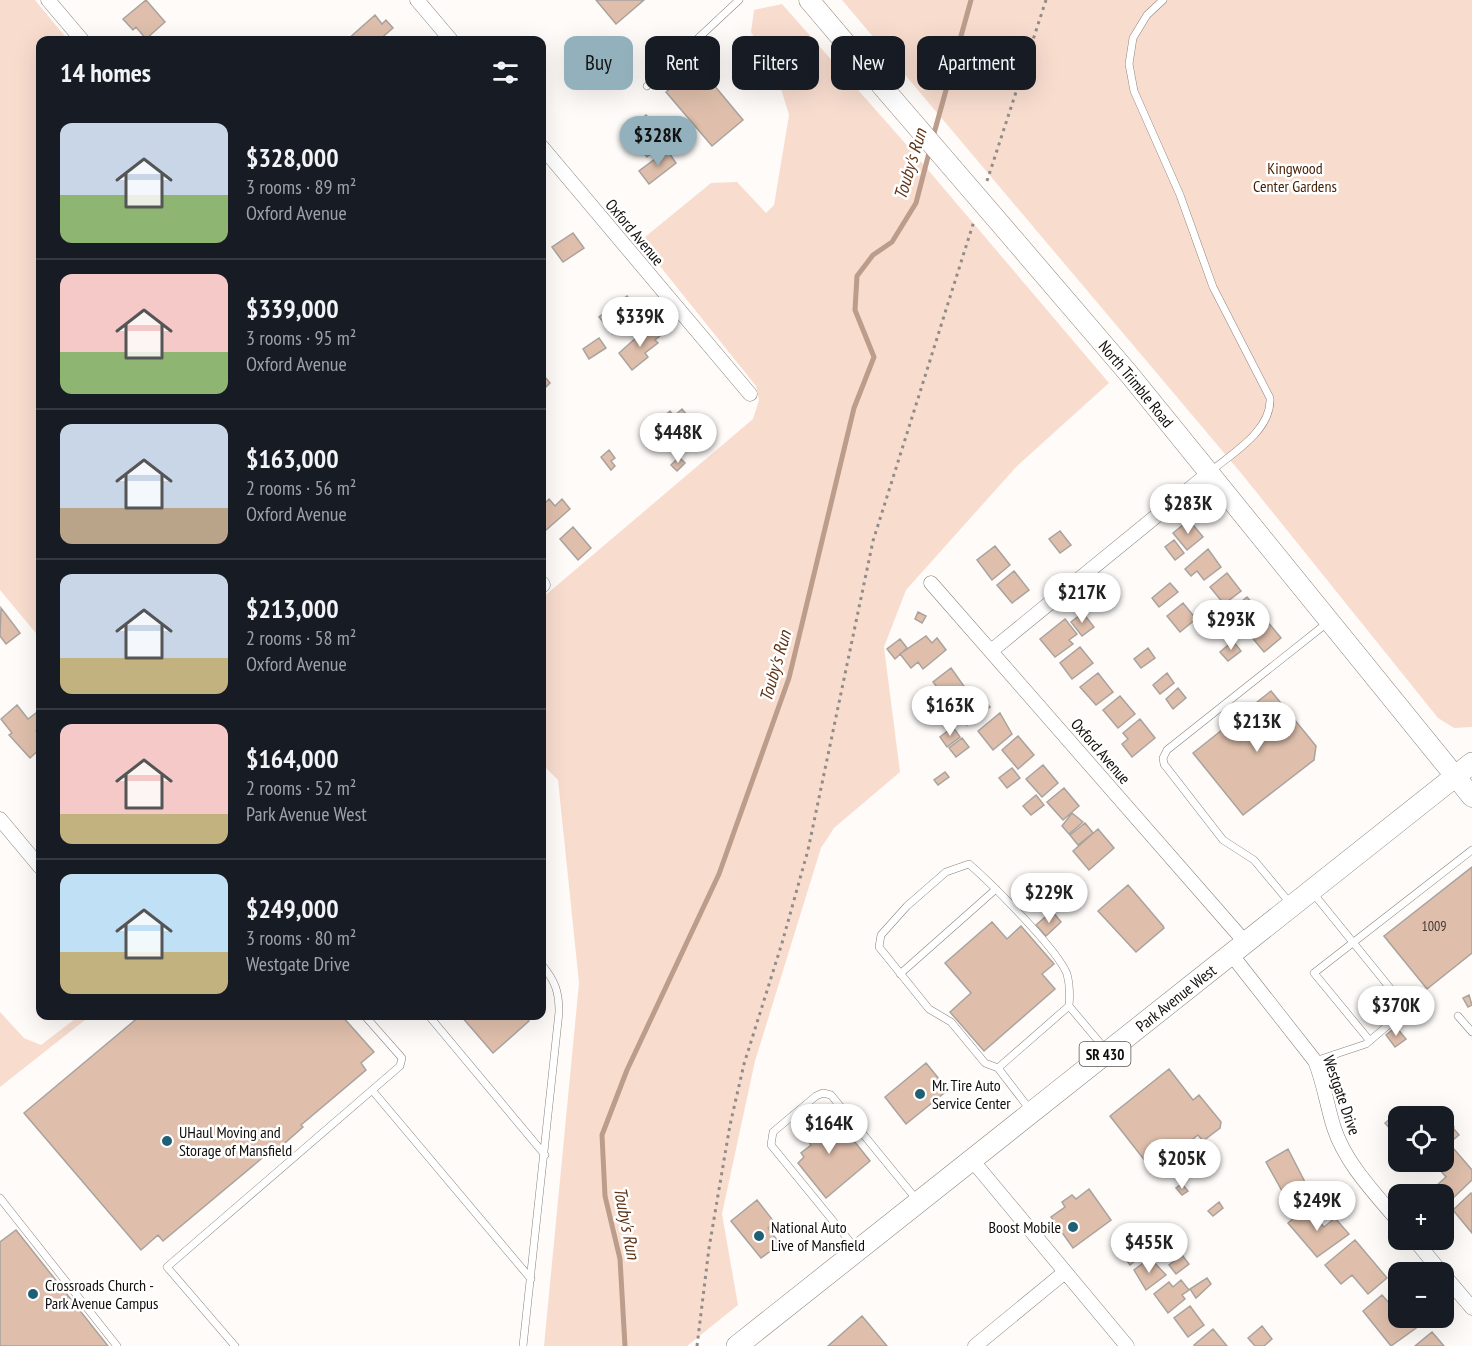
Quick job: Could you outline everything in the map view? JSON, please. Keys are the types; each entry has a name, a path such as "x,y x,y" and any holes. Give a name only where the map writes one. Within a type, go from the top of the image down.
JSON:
{"main road":[{"name":"North Trimble Road","path":"808,0 1016,242 1209,473 1472,797"},
{"name":"Park Avenue West","path":"737,1346 1472,762"}],"street":[{"path":"48,0 79,36"},
{"path":"417,0 448,36"},
{"name":"Oxford Avenue","path":"546,152 750,394"},
{"path":"991,651 1209,473"},
{"name":"Oxford Avenue","path":"931,583 991,651 1238,948"},
{"path":"0,819 36,862"},
{"name":"Westgate Drive","path":"1238,948 1315,1061 1322,1079 1334,1128 1343,1148 1364,1180 1388,1209"},
{"path":"972,1160 1127,1346"},
{"path":"1422,1250 1433,1262"},
{"path":"975,1346 1065,1272"},
{"path":"1454,1287 1472,1308"}],"lane":[{"path":"700,36 739,0"},
{"path":"1163,0 1138,27 1133,38 1129,64 1134,91 1180,195 1213,287 1270,398 1268,415 1262,426 1209,473"},
{"path":"1292,905 1254,860 1223,840 1164,764 1163,758 1167,750 1329,621"},
{"path":"1370,1041 1314,973 1472,850"},
{"path":"1033,1112 998,1068 985,1062 951,1022 929,1009 879,947 881,935 907,906 946,872 969,864 996,889 1061,963 1070,988 1069,1006 1107,1052"},
{"path":"900,974 996,889"},
{"path":"1311,891 1407,1008 1370,1041 1315,1061"},
{"path":"523,1346 545,1155 559,994 555,981 546,970"},
{"path":"998,1068 1069,1006"},
{"path":"1458,1016 1472,1032"},
{"path":"235,1346 167,1267 400,1066 402,1059 368,1020"},
{"path":"432,1020 545,1155"},
{"path":"372,1090 531,1279"},
{"path":"857,1251 771,1146 773,1132 816,1096 823,1093 831,1095 918,1202"},
{"path":"0,1198 117,1346"}],"path":[{"path":"986,184 1046,0"},
{"path":"697,1346 711,1237 730,1125 744,1064 808,850 873,541 975,217"}],"green space":[{"path":"0,0 35,0 65,36 36,36 36,633 0,590"},
{"name":"Kingwood Center Gardens","path":"842,0 1472,0 1472,727 1454,728 1438,718 1241,473 918,90 1036,90 1036,36 917,36 917,89 905,75 905,36 872,36"},
{"path":"782,4 810,36 754,36 751,32 754,10"},
{"path":"819,46 831,59 831,90 858,90 1109,383 1017,466 906,590 884,647 900,772 834,828 821,848 755,1061 722,1214 738,1305 687,1346 544,1346 579,983 558,780 546,768 546,595 753,419 759,400 756,386 651,255 645,237 711,183 737,182 766,213 774,205 789,115 781,90 819,90"},
{"path":"0,1012 24,1038 41,1045 74,1020 85,1020 0,1087"}],"building":[{"path":"146,0 165,22 149,36 144,36 136,27 133,30 123,19"},
{"path":"596,0 644,0 616,24"},
{"path":"375,15 382,24 386,20 393,28 384,36 351,36"},
{"path":"668,90 718,90 743,120 712,146 666,92"},
{"path":"646,115 661,134 652,141 657,148 647,157 625,132"},
{"path":"667,150 676,163 649,184 639,171"},
{"path":"573,233 584,248 563,262 552,247"},
{"path":"627,296 636,309 624,317 628,323 613,334 599,317"},
{"path":"653,327 660,336 655,340 658,343 645,353 648,357 632,370 619,353 646,329 648,331"},
{"path":"599,338 606,348 589,359 583,349"},
{"path":"682,409 696,426 676,442 658,421 670,411 674,416"},
{"path":"609,450 615,458 611,461 615,466 611,470 601,457"},
{"path":"679,457 685,463 677,471 671,465"},
{"path":"549,499 555,506 562,499 570,509 546,530 546,502"},
{"path":"1189,520 1203,537 1187,550 1173,533"},
{"path":"573,527 591,548 578,560 560,539"},
{"path":"1060,531 1071,545 1060,553 1049,539"},
{"path":"1174,540 1184,553 1175,560 1165,547"},
{"path":"995,546 1010,565 992,580 977,560"},
{"path":"1208,549 1221,567 1204,580 1197,571 1191,576 1185,569"},
{"path":"1014,571 1029,590 1012,603 997,585"},
{"path":"1227,573 1241,591 1224,604 1210,587"},
{"path":"1170,583 1178,592 1159,607 1152,598"},
{"path":"1247,597 1261,614 1244,628 1230,611"},
{"path":"1183,603 1196,619 1180,632 1167,616"},
{"path":"1,608 20,633 6,644 0,636"},
{"path":"918,612 926,616 922,623 915,619"},
{"path":"1083,613 1094,627 1082,636 1071,622"},
{"path":"1214,617 1221,626 1208,636 1201,628"},
{"path":"1065,619 1077,634 1069,640 1073,644 1055,657 1040,639"},
{"path":"1267,621 1281,638 1264,652 1250,635"},
{"path":"926,636 932,643 937,638 946,650 923,669 918,662 911,668 900,654"},
{"path":"900,639 907,648 895,659 887,649"},
{"path":"1233,641 1241,651 1228,661 1220,652"},
{"path":"1080,647 1093,663 1072,679 1060,663"},
{"path":"1148,648 1155,658 1141,668 1134,659"},
{"path":"951,668 966,689 949,702 933,682"},
{"path":"1098,673 1113,692 1096,705 1080,687"},
{"path":"1167,673 1174,683 1160,694 1153,685"},
{"path":"1178,688 1186,698 1173,709 1166,699"},
{"path":"972,691 990,707 967,725 953,706"},
{"path":"1271,691 1316,746 1314,760 1243,815 1193,753"},
{"path":"1120,696 1135,714 1118,728 1103,710"},
{"path":"17,705 28,719 36,713 36,753 30,758 9,735 12,733 1,719"},
{"path":"1000,713 1012,734 993,750 978,731"},
{"path":"1140,719 1155,738 1132,757 1122,744 1128,739 1123,733"},
{"path":"953,727 960,737 947,747 940,737"},
{"path":"1018,736 1034,755 1018,769 1002,750"},
{"path":"962,738 969,747 956,757 949,748"},
{"path":"1043,765 1058,783 1042,797 1026,779"},
{"path":"1012,768 1020,778 1007,788 999,778"},
{"path":"945,772 949,777 938,785 934,780"},
{"path":"1064,788 1079,806 1063,820 1047,802"},
{"path":"1036,795 1044,805 1031,815 1023,806"},
{"path":"1072,813 1083,822 1069,834 1062,826"},
{"path":"1085,823 1093,833 1078,845 1070,835"},
{"path":"1098,829 1114,848 1089,870 1073,851"},
{"path":"1472,867 1472,953 1427,989 1384,936"},
{"path":"1128,885 1164,928 1136,952 1098,911"},
{"path":"1052,911 1061,922 1046,936 1036,925"},
{"path":"992,922 1007,939 1021,926 1054,964 1042,974 1055,989 984,1051 950,1012 971,993 945,963"},
{"path":"1469,995 1472,1005 1468,1007 1463,998"},
{"name":"UHaul Moving and Storage of Mansfield","path":"135,1020 346,1020 374,1052 361,1063 366,1070 301,1125 303,1127 269,1157 267,1154 163,1241 158,1235 141,1250 24,1113"},
{"path":"464,1020 528,1020 529,1021 493,1053"},
{"path":"1396,1027 1406,1039 1395,1047 1386,1035"},
{"path":"926,1063 948,1090 906,1124 885,1097"},
{"path":"1169,1069 1193,1100 1199,1095 1221,1122 1220,1128 1203,1141 1198,1135 1153,1171 1110,1116"},
{"path":"817,1109 829,1123 823,1128 826,1131 831,1128 836,1133 843,1127 870,1161 826,1198 798,1163 804,1157 801,1153 811,1145 797,1125"},
{"path":"1454,1129 1459,1135 1454,1139"},
{"path":"1288,1149 1308,1188 1287,1200 1266,1162"},
{"path":"1454,1149 1472,1170 1472,1180 1454,1197 1454,1184 1438,1184 1446,1177 1442,1172 1454,1172"},
{"path":"1182,1184 1188,1191 1182,1195 1176,1188"},
{"path":"1089,1189 1111,1220 1073,1248 1051,1217 1065,1207 1062,1202 1072,1195 1076,1199"},
{"path":"1472,1194 1472,1233 1454,1211"},
{"name":"National Auto Live of Mansfield","path":"757,1200 775,1223 768,1228 780,1244 761,1258 731,1221"},
{"path":"1219,1202 1223,1208 1213,1216 1208,1211"},
{"path":"1307,1207 1324,1227 1335,1218 1349,1234 1317,1257 1288,1223"},
{"path":"1148,1226 1160,1241 1130,1265 1116,1247 1137,1230 1139,1233"},
{"name":"Crossroads Church - Park Avenue Campus","path":"16,1230 108,1346 0,1346 0,1242"},
{"path":"1355,1240 1387,1278 1368,1294 1352,1275 1341,1284 1325,1265"},
{"path":"1182,1255 1189,1264 1176,1274 1169,1265"},
{"path":"1150,1258 1166,1275 1146,1290 1134,1270"},
{"path":"1207,1278 1211,1284 1196,1298 1190,1289"},
{"path":"1181,1280 1189,1290 1182,1295 1185,1299 1168,1313 1154,1294 1169,1282 1173,1287"},
{"path":"1382,1295 1388,1302 1388,1328 1416,1328 1391,1346 1363,1311"},
{"path":"1190,1306 1204,1325 1188,1337 1174,1318"},
{"path":"862,1316 887,1346 828,1346"},
{"path":"1262,1326 1272,1339 1264,1346 1255,1346 1248,1338"},
{"path":"1213,1329 1227,1346 1194,1345"},
{"path":"1432,1332 1444,1346 1415,1346"}],"waterway":[{"name":"Touby's Run","path":"933,137 971,0"},
{"name":"Touby's Run","path":"625,1346 620,1259 605,1196 602,1135 627,1070 719,874 789,678 854,408 874,357 855,310 857,276 873,255 892,242 916,203 930,149"}],"place":[{"name":"Mr. Tire Auto Service Center","path":"920,1094"},
{"name":"UHaul Moving and Storage of Mansfield","path":"167,1141"},
{"name":"Boost Mobile","path":"1073,1227"},
{"name":"National Auto Live of Mansfield","path":"759,1236"},
{"name":"Crossroads Church - Park Avenue Campus","path":"33,1294"}]}
